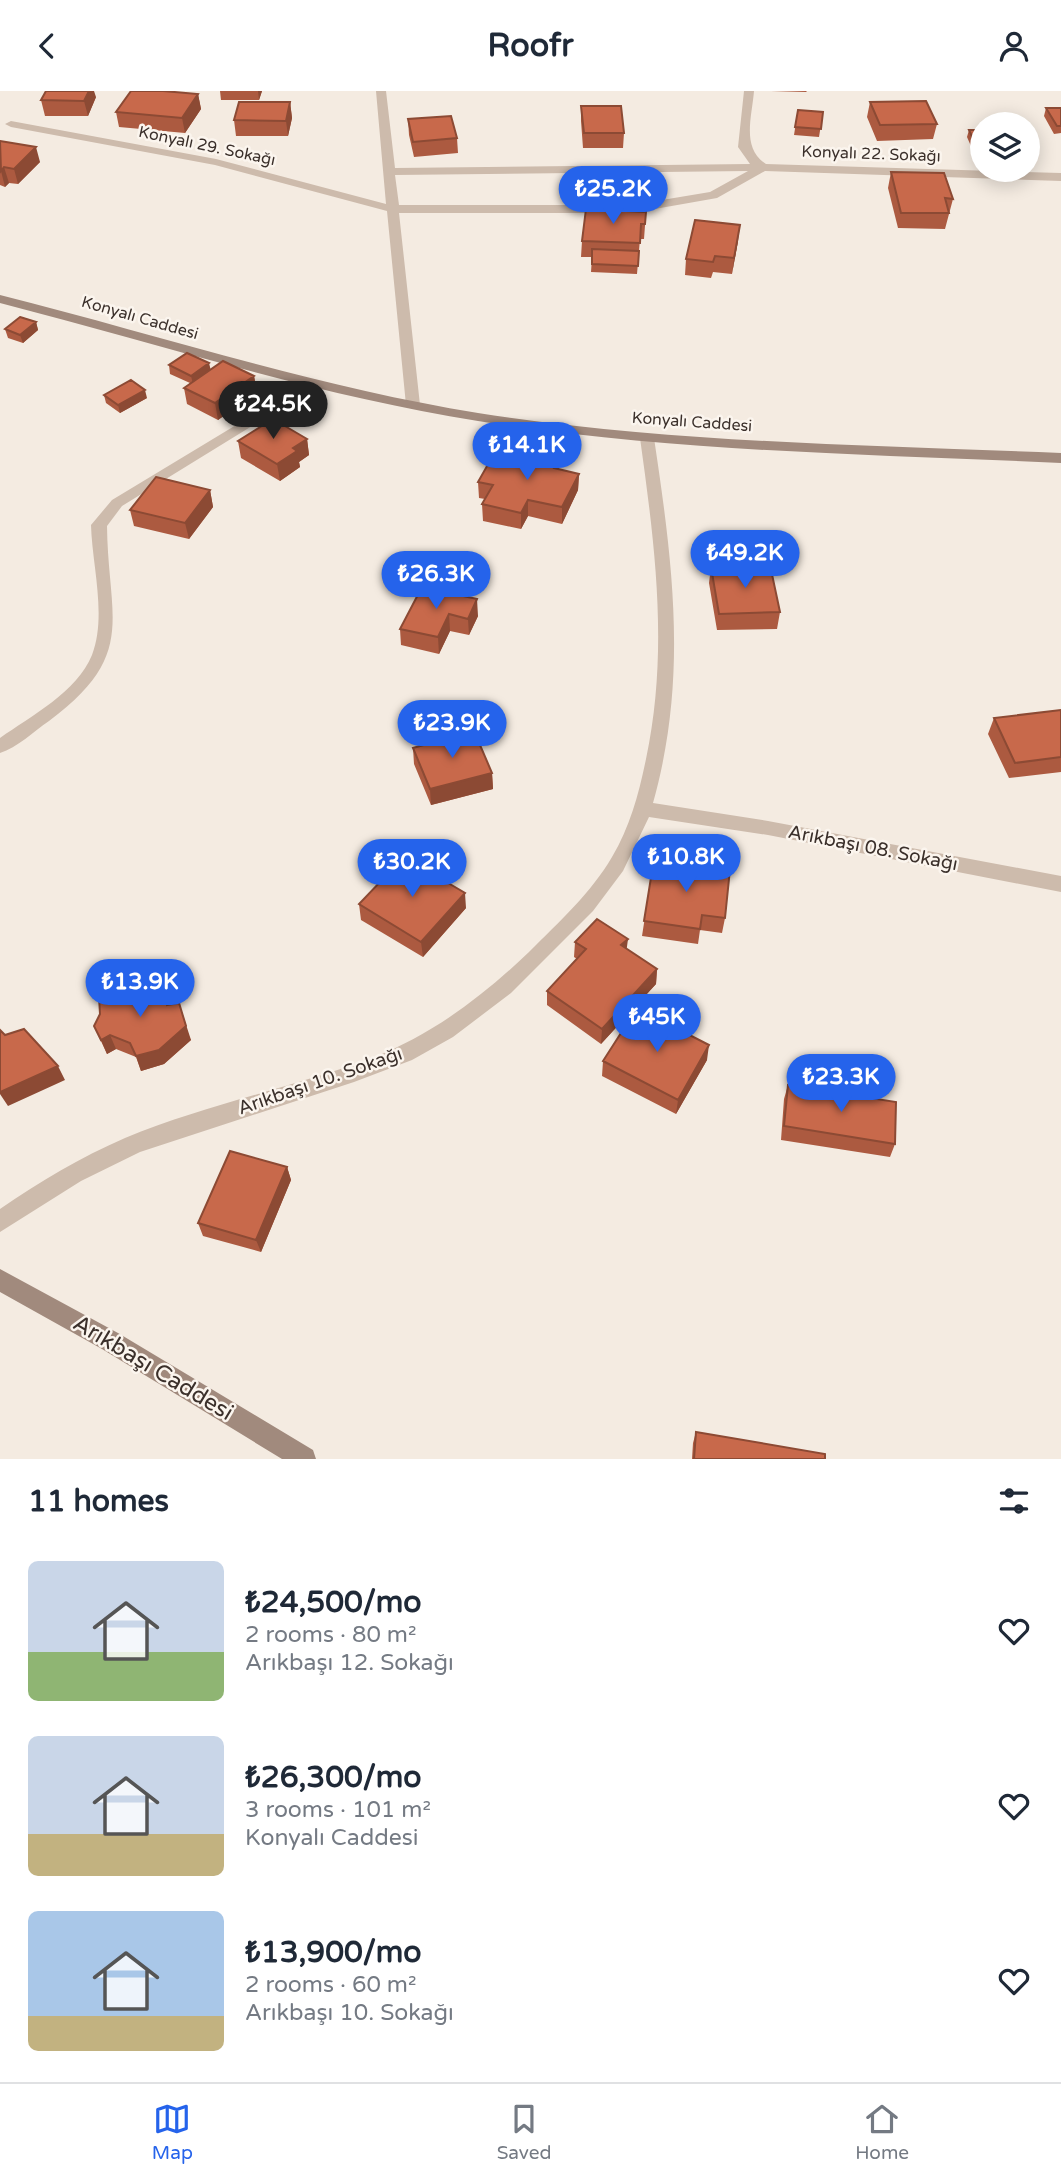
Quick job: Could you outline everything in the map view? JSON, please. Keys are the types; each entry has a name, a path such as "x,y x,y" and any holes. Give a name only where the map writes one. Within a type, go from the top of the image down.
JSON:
{"street":[{"path":"381,91 413,405"},
{"path":"749,91 744,147 750,159 763,167"},
{"name":"Konyalı 29. Sokağı","path":"11,124 216,162 393,209 632,209 713,195 763,167"},
{"name":"Konyalı 22. Sokağı","path":"390,172 763,167 1061,177"},
{"name":"Konyalı Caddesi","path":"0,299 312,383 478,417 647,438 1061,458"},
{"path":"0,747 73,691 88,677 100,659 104,638 99,526 105,515 117,503 312,383"},
{"name":"Arıkbaşı 10. Sokağı","path":"0,1222 31,1199 151,1138 381,1063 428,1042 472,1016 534,959 603,885 625,852 643,809 661,738 670,654 664,554 647,438"},
{"name":"Arıkbaşı 08. Sokağı","path":"643,809 768,828 1061,884"},
{"name":"Arıkbaşı Caddesi","path":"3,1287 110,1341 304,1459"}],"building":[{"path":"46,91 89,91 84,101 41,100"},
{"path":"131,91 198,94 182,118 116,112"},
{"path":"926,101 937,124 880,125 870,102"},
{"path":"239,102 290,102 286,121 234,120"},
{"path":"581,106 621,106 624,133 584,133"},
{"path":"1046,108 1061,108 1061,126 1057,126"},
{"path":"798,110 823,112 821,129 795,127"},
{"path":"451,116 457,138 413,142 408,119"},
{"path":"0,141 36,147 14,169 4,167 1,171"},
{"path":"891,172 944,173 953,199 945,198 949,213 901,213"},
{"path":"586,209 646,212 645,224 641,224 640,243 582,241"},
{"path":"695,220 740,225 734,258 715,256 713,262 686,259"},
{"path":"592,249 639,251 638,266 592,264"},
{"path":"20,317 36,322 20,335 5,329"},
{"path":"187,353 209,363 191,376 169,365"},
{"path":"223,361 254,376 215,403 184,388"},
{"path":"131,380 145,390 118,405 104,395"},
{"path":"273,419 307,439 293,448 297,451 277,464 238,441"},
{"path":"518,450 558,459 554,468 579,474 562,507 528,500 521,513 482,504 493,485 478,482 491,459 511,463"},
{"path":"156,477 210,490 185,523 130,510"},
{"path":"770,565 780,612 719,614 711,567"},
{"path":"422,587 477,599 468,619 449,614 438,637 400,629"},
{"path":"1061,710 1061,757 1015,763 994,718"},
{"path":"474,731 492,773 430,789 413,748"},
{"path":"404,857 465,893 421,942 359,904"},
{"path":"654,859 730,869 725,918 702,915 700,929 644,921"},
{"path":"597,919 628,939 621,945 657,969 602,1029 547,991 586,949 575,942"},
{"path":"164,986 167,1005 179,1003 186,1026 159,1050 136,1056 130,1043 110,1035 101,1040 94,1026 100,1014 99,997 130,988 132,995"},
{"path":"637,1008 709,1045 678,1100 603,1061"},
{"path":"24,1029 58,1066 0,1092 0,1030 5,1035"},
{"path":"788,1085 896,1102 895,1144 784,1126"},
{"path":"230,1151 287,1167 256,1240 198,1223"},
{"path":"696,1432 825,1454 825,1459 694,1459"}]}
